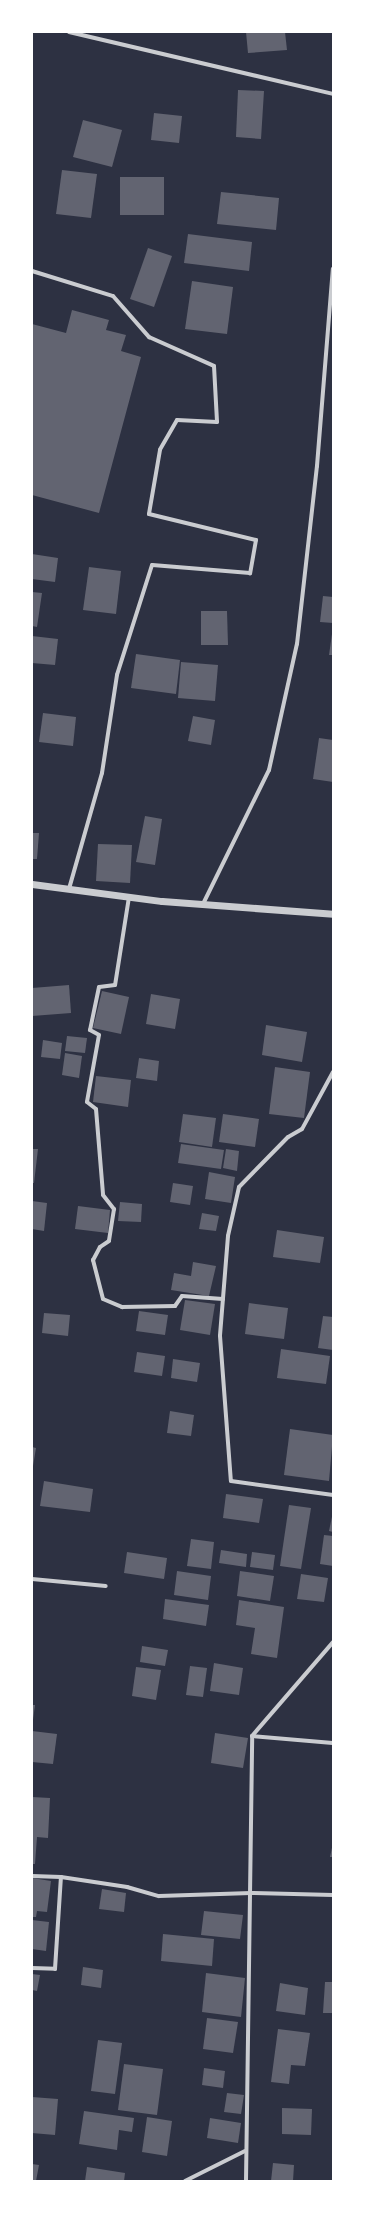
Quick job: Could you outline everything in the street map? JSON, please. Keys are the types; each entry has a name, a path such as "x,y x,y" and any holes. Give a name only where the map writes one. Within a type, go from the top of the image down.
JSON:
{"street":[{"path":"69,32 333,94"},
{"path":"203,904 269,770 297,644 317,466 331,317 333,269"},
{"path":"32,271 113,296 149,337 214,366 217,422 178,420 160,450 149,514 256,540 250,572 152,565 117,675 102,773 69,889"},
{"path":"32,884 129,897 333,914"},
{"path":"129,897 115,985 99,986 90,1030 99,1034 88,1102 96,1109 103,1195 114,1209 109,1241 100,1247 93,1260 103,1299 122,1307 175,1306 182,1296 223,1299"},
{"path":"333,1072 302,1129 288,1137 239,1187 228,1236 220,1336 231,1481 333,1495"},
{"path":"32,1579 106,1586"},
{"path":"246,2181 245,2151 251,1893 252,1736 333,1642"},
{"path":"252,1736 333,1743"},
{"path":"32,1876 62,1877 128,1887 159,1896 251,1893 333,1895"},
{"path":"32,1968 55,1969 62,1877"},
{"path":"185,2181 245,2151"}],"building":[{"path":"246,32 285,32 287,50 248,53"},
{"path":"238,90 264,91 261,139 236,137"},
{"path":"154,113 182,116 179,143 151,140"},
{"path":"83,120 122,130 112,167 73,157"},
{"path":"62,170 97,174 91,218 56,214"},
{"path":"120,177 164,177 164,215 120,215"},
{"path":"221,192 279,198 276,230 217,224"},
{"path":"188,234 252,242 249,271 184,263"},
{"path":"148,248 172,256 154,307 130,299"},
{"path":"192,281 233,287 227,334 185,329"},
{"path":"72,310 109,320 106,330 126,335 121,351 141,357 99,513 32,495 32,324 66,333"},
{"path":"32,554 58,558 55,582 32,579"},
{"path":"89,567 121,571 116,614 83,610"},
{"path":"32,592 42,593 37,627 32,626"},
{"path":"323,596 333,597 333,623 320,622"},
{"path":"201,611 227,611 228,645 201,645"},
{"path":"332,634 333,655 329,655"},
{"path":"32,636 58,639 55,665 32,663"},
{"path":"136,654 180,660 176,694 131,688"},
{"path":"181,662 218,665 215,701 178,698"},
{"path":"43,713 76,717 73,746 39,742"},
{"path":"193,716 215,720 211,745 188,741"},
{"path":"319,738 333,740 333,782 313,779"},
{"path":"145,816 162,819 155,865 136,862"},
{"path":"32,833 39,833 37,859 32,859"},
{"path":"98,844 132,845 130,883 96,881"},
{"path":"69,985 71,1013 32,1016 32,988"},
{"path":"102,991 129,997 121,1034 93,1028"},
{"path":"151,994 180,999 175,1029 146,1024"},
{"path":"266,1025 307,1032 302,1062 262,1055"},
{"path":"67,1036 87,1038 85,1053 65,1051"},
{"path":"43,1040 62,1043 60,1059 41,1057"},
{"path":"65,1053 82,1056 79,1078 62,1075"},
{"path":"139,1058 159,1061 157,1081 136,1078"},
{"path":"275,1067 310,1072 304,1118 269,1114"},
{"path":"96,1076 131,1080 128,1107 93,1102"},
{"path":"183,1114 216,1118 212,1147 179,1142"},
{"path":"223,1114 259,1119 255,1147 219,1142"},
{"path":"181,1144 224,1150 221,1169 178,1163"},
{"path":"32,1149 38,1149 34,1183 32,1183"},
{"path":"226,1149 239,1151 237,1171 223,1168"},
{"path":"209,1172 235,1177 231,1203 205,1199"},
{"path":"173,1183 193,1186 190,1205 170,1202"},
{"path":"32,1201 47,1203 44,1231 32,1229"},
{"path":"120,1202 142,1204 141,1222 118,1221"},
{"path":"78,1206 110,1210 108,1233 75,1229"},
{"path":"202,1213 219,1216 216,1231 199,1229"},
{"path":"277,1230 324,1237 320,1263 273,1257"},
{"path":"193,1262 216,1266 209,1296 171,1290 174,1273 191,1276"},
{"path":"185,1300 215,1304 210,1335 180,1330"},
{"path":"249,1303 288,1308 284,1339 245,1334"},
{"path":"139,1311 168,1315 165,1335 136,1331"},
{"path":"44,1313 70,1315 68,1336 42,1333"},
{"path":"323,1316 333,1317 333,1350 318,1348"},
{"path":"281,1349 330,1356 326,1384 277,1378"},
{"path":"137,1352 165,1356 162,1376 134,1372"},
{"path":"173,1359 200,1363 197,1382 171,1378"},
{"path":"170,1411 194,1415 191,1436 167,1433"},
{"path":"290,1429 333,1435 329,1481 284,1475"},
{"path":"32,1447 36,1448 33,1466 32,1466"},
{"path":"44,1481 93,1489 90,1512 40,1506"},
{"path":"226,1494 263,1499 259,1523 223,1518"},
{"path":"289,1505 311,1508 301,1569 280,1566"},
{"path":"333,1512 333,1532 329,1531"},
{"path":"324,1535 333,1536 333,1566 320,1564"},
{"path":"191,1539 214,1542 211,1569 187,1566"},
{"path":"221,1550 247,1554 246,1567 219,1563"},
{"path":"127,1552 167,1558 164,1579 124,1573"},
{"path":"252,1552 275,1555 273,1570 250,1567"},
{"path":"177,1571 211,1576 208,1600 174,1595"},
{"path":"240,1571 274,1576 270,1601 237,1596"},
{"path":"301,1574 328,1578 324,1602 297,1599"},
{"path":"165,1599 209,1605 206,1626 163,1619"},
{"path":"239,1600 284,1607 277,1658 251,1654 255,1628 236,1625"},
{"path":"142,1646 168,1650 165,1666 140,1662"},
{"path":"214,1663 243,1668 239,1695 210,1691"},
{"path":"190,1666 207,1668 203,1697 186,1695"},
{"path":"136,1667 161,1670 156,1700 132,1696"},
{"path":"32,1705 35,1705 33,1720 32,1720"},
{"path":"32,1731 57,1734 53,1764 32,1762"},
{"path":"215,1733 248,1738 243,1768 211,1763"},
{"path":"32,1797 50,1798 48,1838 37,1837 35,1864 32,1864"},
{"path":"333,1843 333,1857 330,1857"},
{"path":"32,1878 51,1881 47,1912 37,1911 36,1917 32,1917"},
{"path":"102,1889 126,1893 124,1912 99,1909"},
{"path":"204,1911 243,1915 240,1939 201,1935"},
{"path":"32,1920 49,1922 46,1951 32,1949"},
{"path":"163,1934 214,1939 212,1966 161,1961"},
{"path":"83,1967 103,1970 101,1988 81,1985"},
{"path":"206,1973 245,1978 241,2017 202,2012"},
{"path":"32,1974 40,1975 37,1991 32,1990"},
{"path":"325,1982 333,1982 333,2013 323,2013"},
{"path":"280,1983 308,1988 305,2015 276,2011"},
{"path":"207,2018 238,2022 233,2053 203,2049"},
{"path":"278,2029 310,2033 305,2066 291,2065 289,2084 271,2082"},
{"path":"98,2040 122,2043 115,2094 91,2091"},
{"path":"124,2064 163,2069 157,2115 118,2110"},
{"path":"204,2068 225,2071 223,2088 202,2085"},
{"path":"227,2093 244,2095 241,2114 224,2112"},
{"path":"32,2097 58,2099 55,2135 32,2133"},
{"path":"282,2108 312,2109 311,2135 282,2134"},
{"path":"84,2111 134,2118 132,2132 119,2130 117,2150 79,2144"},
{"path":"147,2117 172,2121 167,2156 142,2152"},
{"path":"210,2118 241,2123 238,2143 207,2138"},
{"path":"273,2163 294,2165 293,2181 271,2181"},
{"path":"32,2164 39,2165 36,2181 32,2181"},
{"path":"87,2167 125,2173 124,2181 85,2181"}]}
